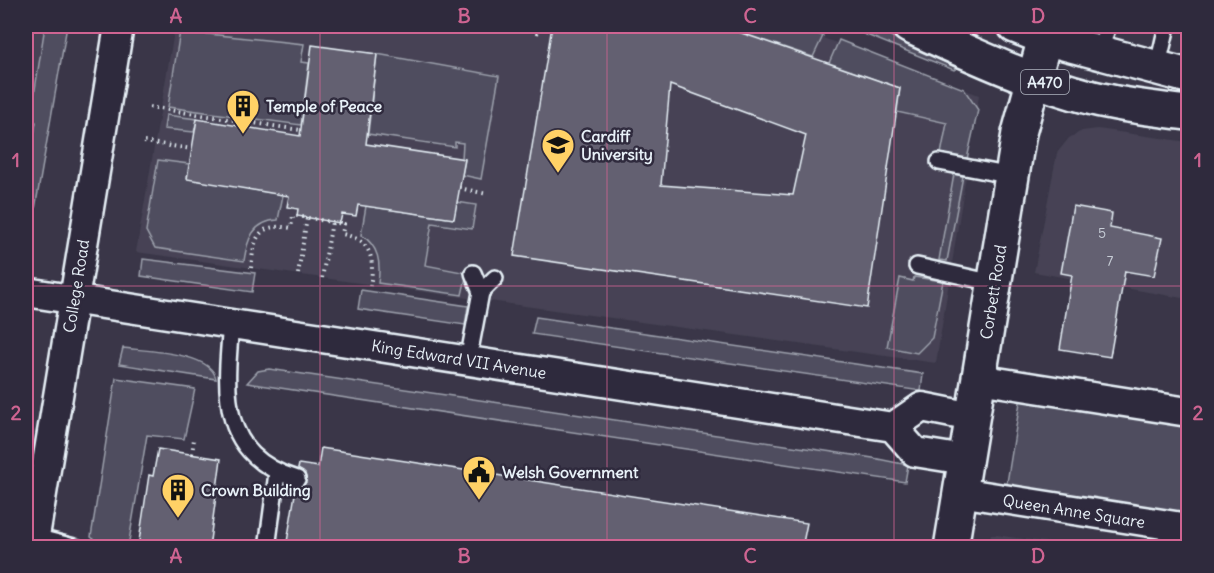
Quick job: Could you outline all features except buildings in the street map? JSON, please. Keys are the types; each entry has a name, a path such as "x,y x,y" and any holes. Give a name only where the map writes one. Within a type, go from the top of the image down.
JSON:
{"street":[{"name":"College Road","path":"34,542 119,26"},
{"name":"A470","path":"909,26 979,58 1096,99 1188,113"},
{"name":"A470","path":"1015,26 1046,38 1103,39 1157,69 1188,76"},
{"name":"Corbett Road","path":"951,548 1012,176 1032,77 1046,38"},
{"name":"King Edward VII Avenue","path":"26,292 893,427"},
{"path":"978,379 1188,412"},
{"path":"965,460 915,452 893,427 922,407 972,417"},
{"name":"Queen Anne Square","path":"959,492 1188,528"}],"lane":[{"path":"1157,69 1167,26"},
{"path":"939,162 1012,176"},
{"path":"917,267 994,283"},
{"path":"468,361 481,292 473,273"},
{"path":"481,292 495,278"},
{"path":"231,324 226,385 234,429 253,453 277,473 297,479"},
{"path":"267,548 277,473"},
{"path":"34,542 78,548"}],"path":[{"path":"537,33 538,26"},
{"path":"149,107 300,130"},
{"path":"144,142 192,148"},
{"path":"459,188 487,194"},
{"path":"251,268 254,242 259,234 276,225 291,228 293,216 308,218 344,224 342,234 354,236 363,243 369,252 373,266 370,286"},
{"path":"298,274 308,218"},
{"path":"322,278 332,222"},
{"path":"192,454 194,439"}],"shaded area":[{"path":"26,26 63,26 26,207"},
{"path":"45,26 67,26 31,232 26,230 26,166 29,166 36,122 30,121"},
{"name":"Cardiff University","path":"175,26 790,26 979,95 936,363 136,252"},
{"path":"721,26 796,26 823,36 813,57"},
{"path":"844,26 870,26 957,68 954,70"},
{"path":"180,31 304,44 301,62 309,63 301,125 168,107"},
{"path":"839,40 964,89 978,110 967,159 941,154 947,123 897,112 900,88 829,63"},
{"path":"377,54 499,76 481,179 462,175 465,160 462,159 463,143 455,142 455,147 368,134"},
{"path":"166,115 197,119 194,132 164,129"},
{"path":"1098,129 1188,142 1188,299 1034,272 1057,153 1069,138 1082,131"},
{"path":"158,160 189,164 187,178 283,195 278,220 269,221 257,228 249,239 244,261 155,248 146,231"},
{"path":"954,174 963,176 947,261 939,260"},
{"path":"457,202 476,205 472,229 432,223 425,265 467,273 462,295 378,283 379,269 375,250 372,244 361,235 366,206 453,219"},
{"path":"143,259 255,273 252,292 141,276"},
{"path":"914,277 943,281 932,338 917,353 887,347 900,278 913,281"},
{"path":"361,290 468,306 465,325 358,309"},
{"path":"536,317 923,374 921,391 532,334"},
{"path":"123,348 177,354 191,358 212,370 216,379 119,364"},
{"path":"269,369 908,465 905,482 247,383 258,371"},
{"path":"116,378 195,389 184,439 147,435 128,547 106,547 91,537"},
{"path":"1021,396 1188,421 1188,516 1006,489"},
{"path":"991,535 996,535 1080,547 988,547"}],"place":[{"name":"Temple of Peace","path":"243,135"},
{"name":"Cardiff University","path":"558,174"},
{"name":"Welsh Government","path":"479,501"},
{"name":"Crown Building","path":"178,519"}]}
